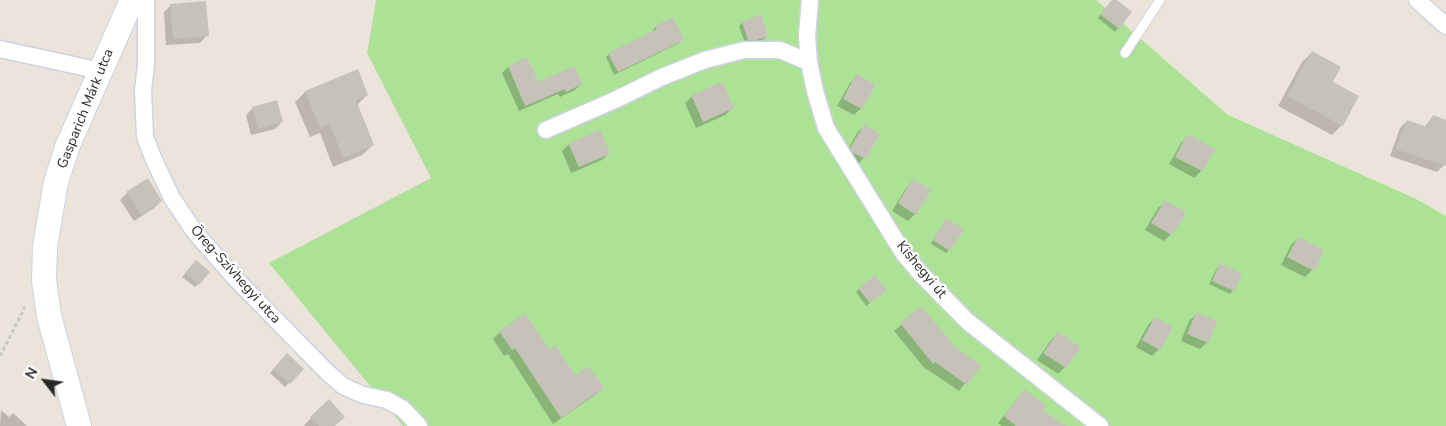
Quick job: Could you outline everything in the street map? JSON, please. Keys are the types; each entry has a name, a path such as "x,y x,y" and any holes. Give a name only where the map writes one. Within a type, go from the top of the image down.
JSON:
{"street":[{"name":"Gasparich Márk utca","path":"79,426 48,316 44,280 45,246 56,182 68,145 132,0"},
{"name":"Öreg-Szívhegyi utca","path":"146,0 146,65 143,90 145,137 172,198 194,231 234,277 327,372 344,386 363,395 386,400 403,409 420,426"},
{"name":"Kishegyi út","path":"810,0 809,62 826,128 904,254 967,321 1100,426"},
{"path":"1417,0 1446,26"},
{"path":"0,49 101,71"},
{"path":"546,130 662,77 705,60 744,50 780,50 809,62"}],"lane":[{"path":"1124,53 1160,0"}],"path":[{"path":"0,356 25,307 44,280"}],"green space":[{"path":"376,0 1096,0 1228,115 1416,199 1446,216 1446,426 403,426 269,263 431,178 367,53"}],"building":[{"path":"1112,0 1117,0 1132,12 1119,29 1100,14"},
{"path":"206,1 209,36 173,39 170,4"},
{"path":"761,14 768,36 757,40 748,40 742,22"},
{"path":"673,17 684,40 618,72 608,53 657,29 655,26"},
{"path":"1312,51 1341,67 1333,82 1359,96 1343,126 1287,96"},
{"path":"527,57 538,82 574,66 582,84 566,92 565,89 525,106 508,66"},
{"path":"358,69 368,95 356,100 374,145 343,158 330,124 320,128 305,91"},
{"path":"856,74 875,85 862,109 843,99"},
{"path":"722,82 734,108 703,122 691,95"},
{"path":"277,100 283,122 258,129 252,107"},
{"path":"1433,115 1446,120 1446,166 1396,149 1407,120 1428,127"},
{"path":"864,125 880,134 865,159 852,152 850,148"},
{"path":"600,130 610,154 579,167 568,143"},
{"path":"1187,134 1215,149 1202,171 1175,157"},
{"path":"148,178 162,201 141,215 126,192"},
{"path":"912,179 931,190 916,215 898,203"},
{"path":"1165,200 1186,212 1172,235 1151,223"},
{"path":"946,218 964,229 950,251 933,240"},
{"path":"1298,237 1324,250 1314,271 1287,257"},
{"path":"196,260 210,272 199,285 185,273"},
{"path":"1220,263 1242,274 1234,291 1212,281"},
{"path":"875,275 887,290 870,303 858,288"},
{"path":"921,306 955,347 981,365 967,385 935,362 933,364 900,323"},
{"path":"1196,312 1217,321 1208,343 1187,334"},
{"path":"525,313 549,349 555,345 575,375 588,366 604,388 561,418 515,348 512,350 499,331"},
{"path":"1155,317 1173,327 1160,350 1142,340"},
{"path":"1058,332 1080,347 1066,368 1043,353"},
{"path":"287,353 304,369 290,384 273,369"},
{"path":"1024,389 1046,405 1042,410 1066,426 1016,426 1004,416"},
{"path":"329,399 345,417 335,426 319,426 310,417"}]}
